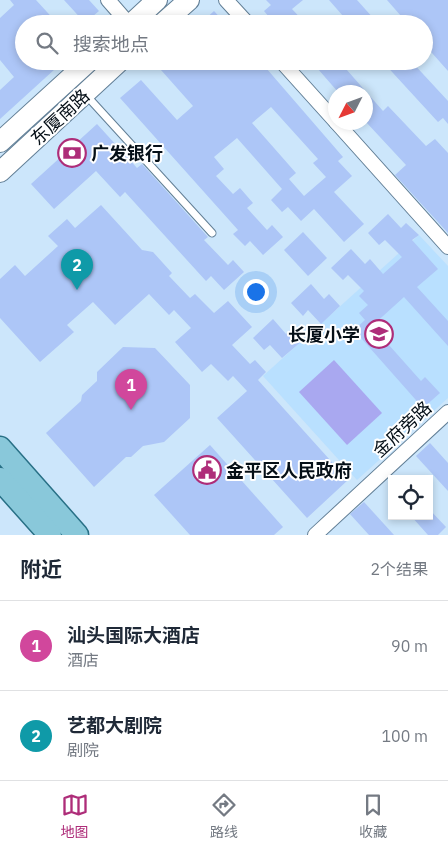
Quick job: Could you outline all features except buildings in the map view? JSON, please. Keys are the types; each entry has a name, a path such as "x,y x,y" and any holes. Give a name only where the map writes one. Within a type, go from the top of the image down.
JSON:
{"main road":[{"path":"0,448 77,535"},
{"path":"0,479 50,535"}],"street":[{"path":"108,0 122,15"},
{"path":"140,15 157,0"},
{"path":"172,15 188,0"},
{"path":"226,0 240,15"},
{"name":"东厦南路","path":"0,142 80,70"},
{"name":"东厦南路","path":"0,172 110,70"},
{"path":"289,70 328,113"},
{"path":"343,130 448,247"},
{"name":"金府旁路","path":"315,535 448,412"}],"lane":[{"path":"85,94 212,233"}],"shaded area":[{"name":"长厦小学","path":"419,235 448,266 448,398 357,480 263,376"},
{"path":"334,360 382,413 347,445 299,392"}],"place":[{"name":"广发银行","path":"72,153"},
{"name":"艺都大剧院","path":"77,290"},
{"name":"长厦小学","path":"379,334"},
{"name":"汕头国际大酒店","path":"131,410"},
{"name":"金平区人民政府","path":"207,470"}]}
